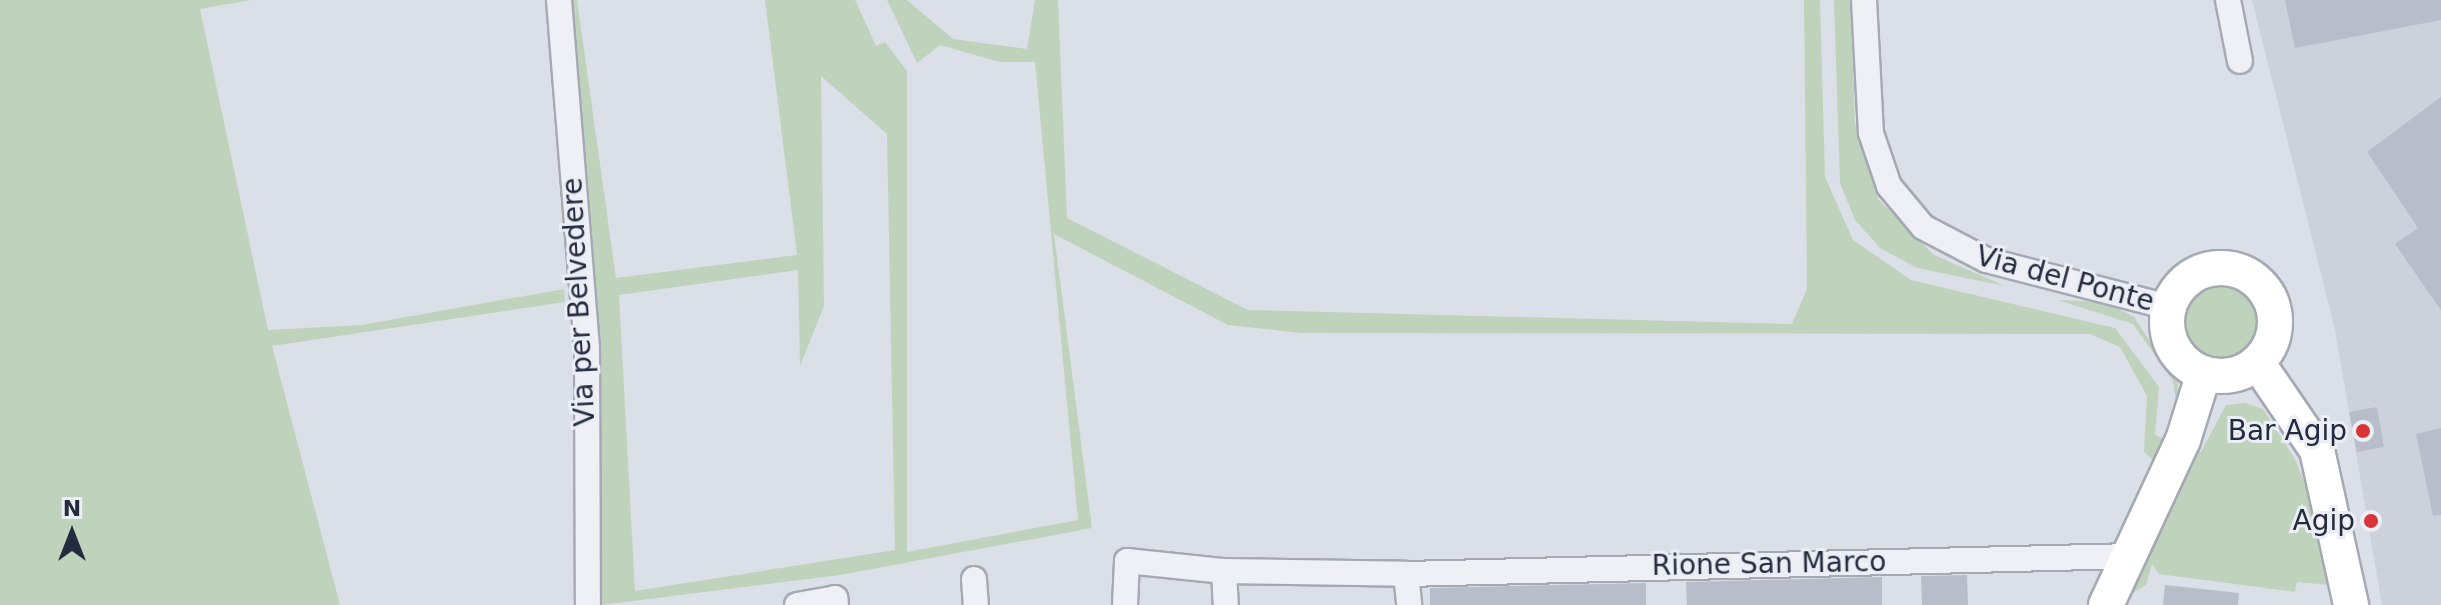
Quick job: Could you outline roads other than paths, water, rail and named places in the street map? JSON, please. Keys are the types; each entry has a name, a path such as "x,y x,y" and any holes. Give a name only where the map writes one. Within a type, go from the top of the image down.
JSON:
{"street":[{"name":"Via per Belvedere","path":"559,0 587,348 588,605"},
{"name":"Via del Ponte","path":"1864,0 1871,133 1889,186 1923,227 1986,260 2169,307"},
{"path":"2228,0 2240,61"},
{"path":"2208,270 2254,280 2275,319 2257,362 2224,376 2204,373 2175,350 2169,307 2178,289 2208,270"},
{"path":"2257,362 2317,450 2351,605"},
{"path":"2106,605 2133,556 2204,373"},
{"name":"Rione San Marco","path":"1125,605 1127,561 1224,571 1406,574 2133,556"},
{"path":"1224,571 1226,605"},
{"path":"1406,574 1409,605"},
{"path":"974,579 976,605"},
{"path":"797,605 835,598 836,605"}],"place":[{"name":"Bar Agip","path":"2363,431"},
{"name":"Agip","path":"2371,521"}]}
